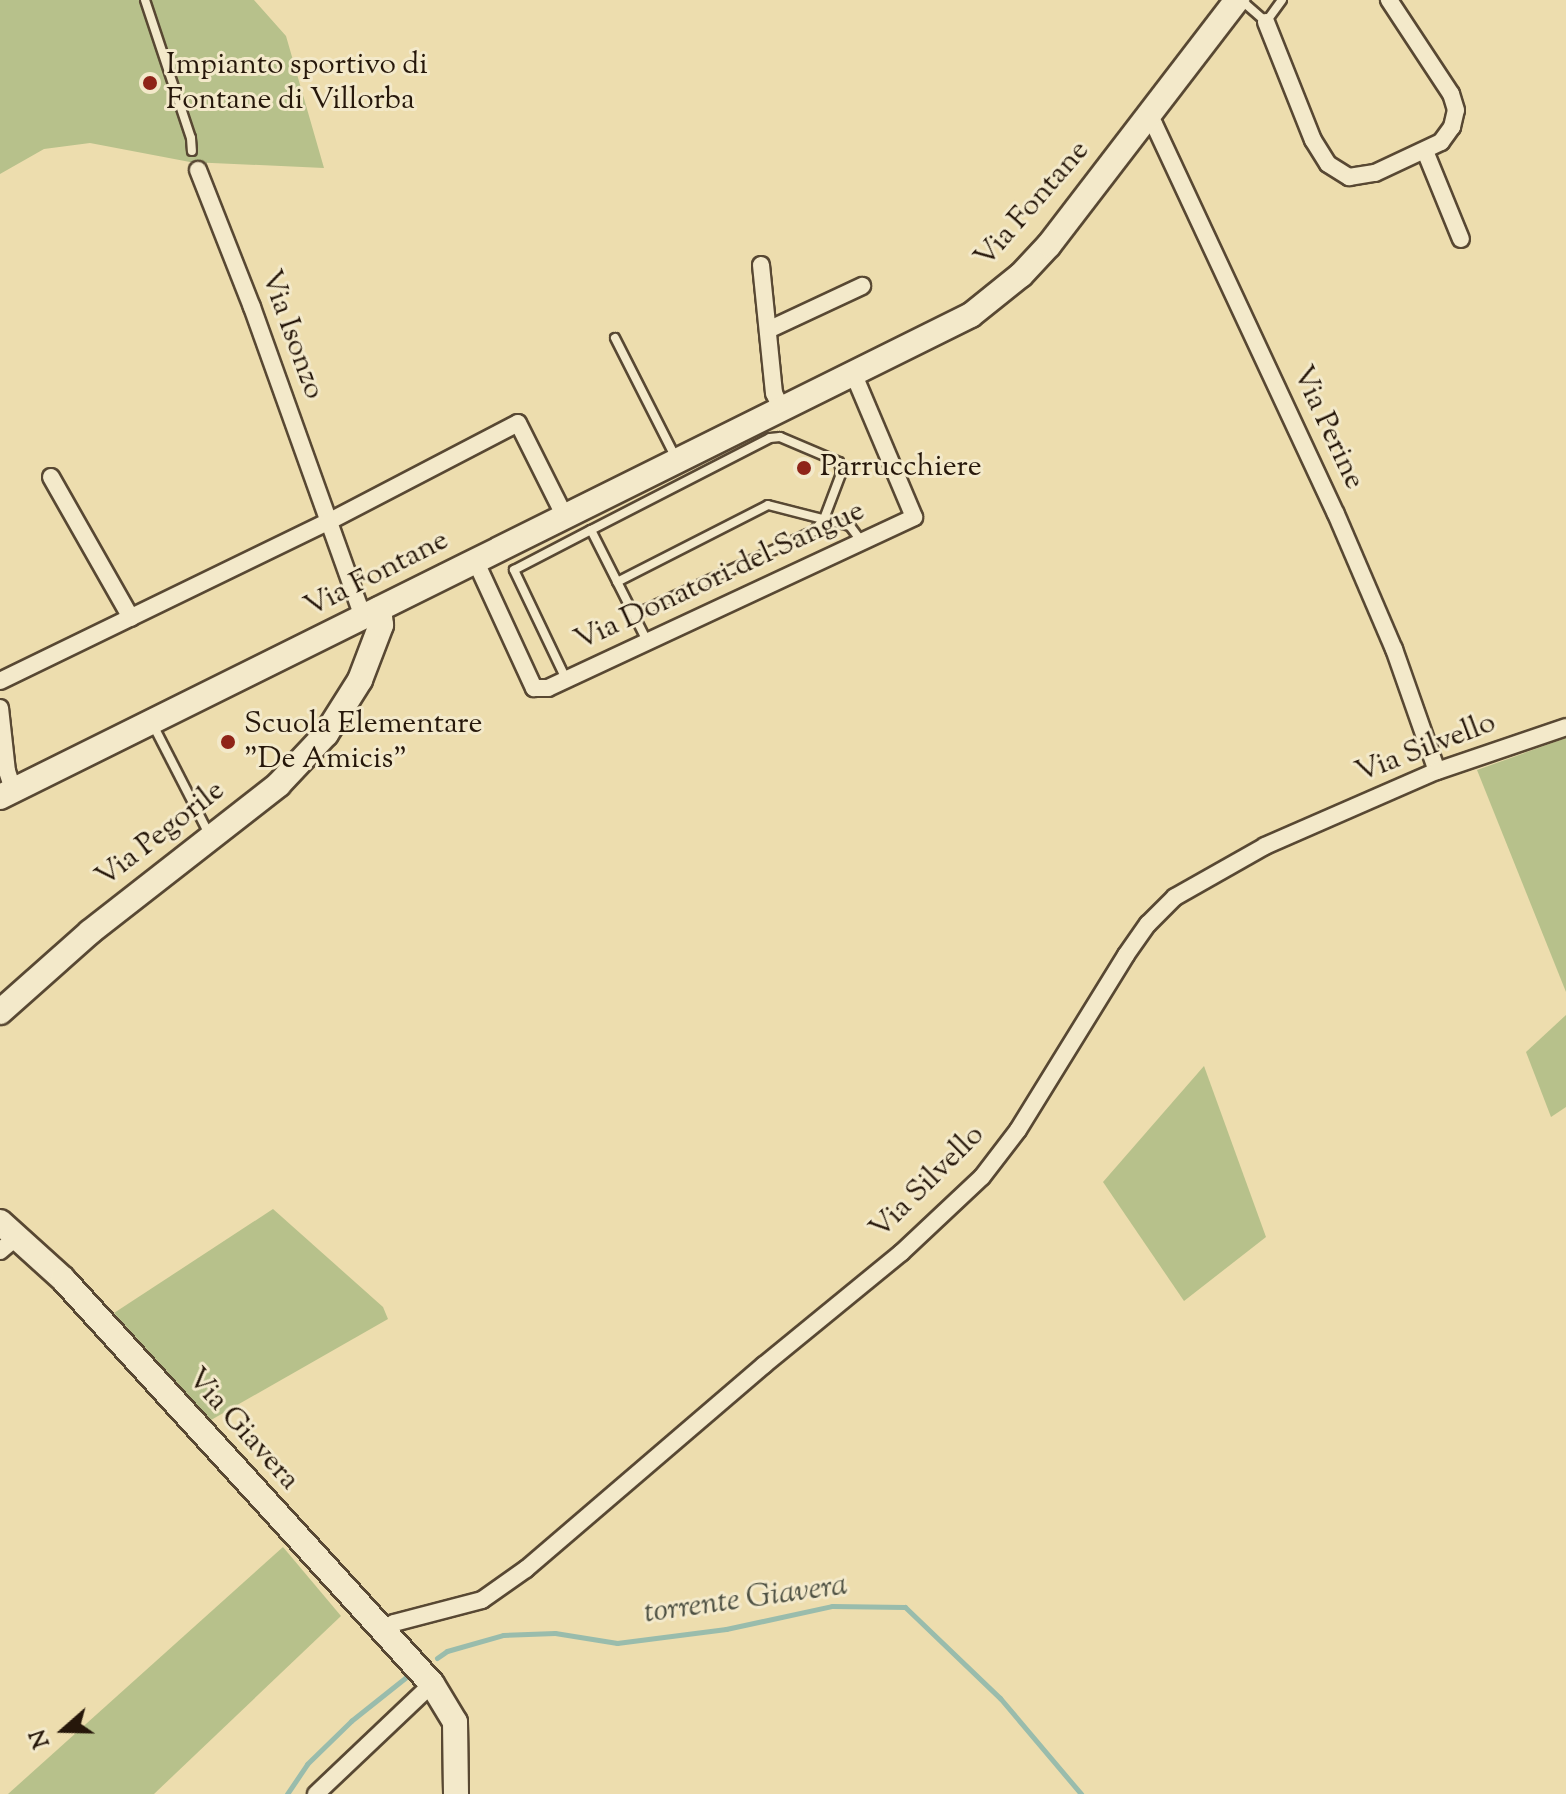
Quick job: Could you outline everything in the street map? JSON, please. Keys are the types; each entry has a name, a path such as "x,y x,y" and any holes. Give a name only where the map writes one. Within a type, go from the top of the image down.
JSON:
{"street":[{"name":"Via Fontane","path":"7,794 971,315 1008,287 1049,245 1239,0"},
{"path":"1266,22 1313,140 1328,164 1349,177 1375,173 1441,142 1452,127 1456,110 1451,94 1389,0"},
{"name":"Via Perine","path":"1146,118 1154,124 1336,514 1394,649 1437,771"},
{"path":"1425,151 1461,239"},
{"name":"Via Isonzo","path":"198,170 252,307 328,522 371,613"},
{"path":"761,265 774,393 782,410"},
{"path":"768,330 862,286"},
{"name":"Via Donatori del Sangue","path":"476,562 534,688 548,688 914,517 854,375"},
{"path":"0,681 328,522 518,423 565,517"},
{"path":"51,477 131,618"},
{"name":"Via Pegorile","path":"0,1012 90,932 278,785 326,734 360,680 381,625 371,613"},
{"path":"0,708 7,794"},
{"name":"Via Silvello","path":"386,1631 394,1623 482,1600 526,1569 901,1253 982,1177 1018,1130 1126,955 1148,924 1175,897 1265,846 1437,771 1566,727"},
{"path":"0,1251 10,1228"},
{"name":"Via Giavera","path":"10,1228 112,1333 295,1538 386,1631 432,1684"},
{"path":"316,1794 432,1684 455,1722 456,1794"}],"lane":[{"path":"145,0 191,138 192,151"},
{"path":"1239,0 1266,22 1282,0"},
{"path":"615,338 678,462"},
{"path":"566,680 514,570 770,438 780,437 839,462 841,474 824,519 814,531 634,615"},
{"path":"617,582 768,505 850,526 862,542"},
{"path":"591,530 647,642"},
{"path":"151,721 211,837"}],"green space":[{"name":"Impianto sportivo di Fontane di Villorba","path":"0,0 254,0 286,36 324,168 190,162 90,143 44,149 0,174"},
{"path":"1566,738 1566,992 1477,770"},
{"path":"1566,1015 1566,1107 1551,1117 1526,1052"},
{"path":"1204,1066 1266,1237 1184,1301 1103,1182"},
{"path":"273,1209 383,1307 388,1319 211,1420 114,1313"},
{"path":"283,1547 341,1616 154,1794 8,1794"}],"waterway":[{"name":"torrente Giavera","path":"437,1658 447,1651 503,1635 555,1633 617,1643 726,1629 832,1606 905,1607 1000,1698 1081,1794"},
{"name":"torrente Giavera","path":"287,1794 307,1764 351,1721 410,1674"}],"place":[{"name":"Impianto sportivo di Fontane di Villorba","path":"150,83"},
{"name":"Parrucchiere","path":"804,468"},
{"name":"Scuola Elementare \"De Amicis\"","path":"228,742"}]}
